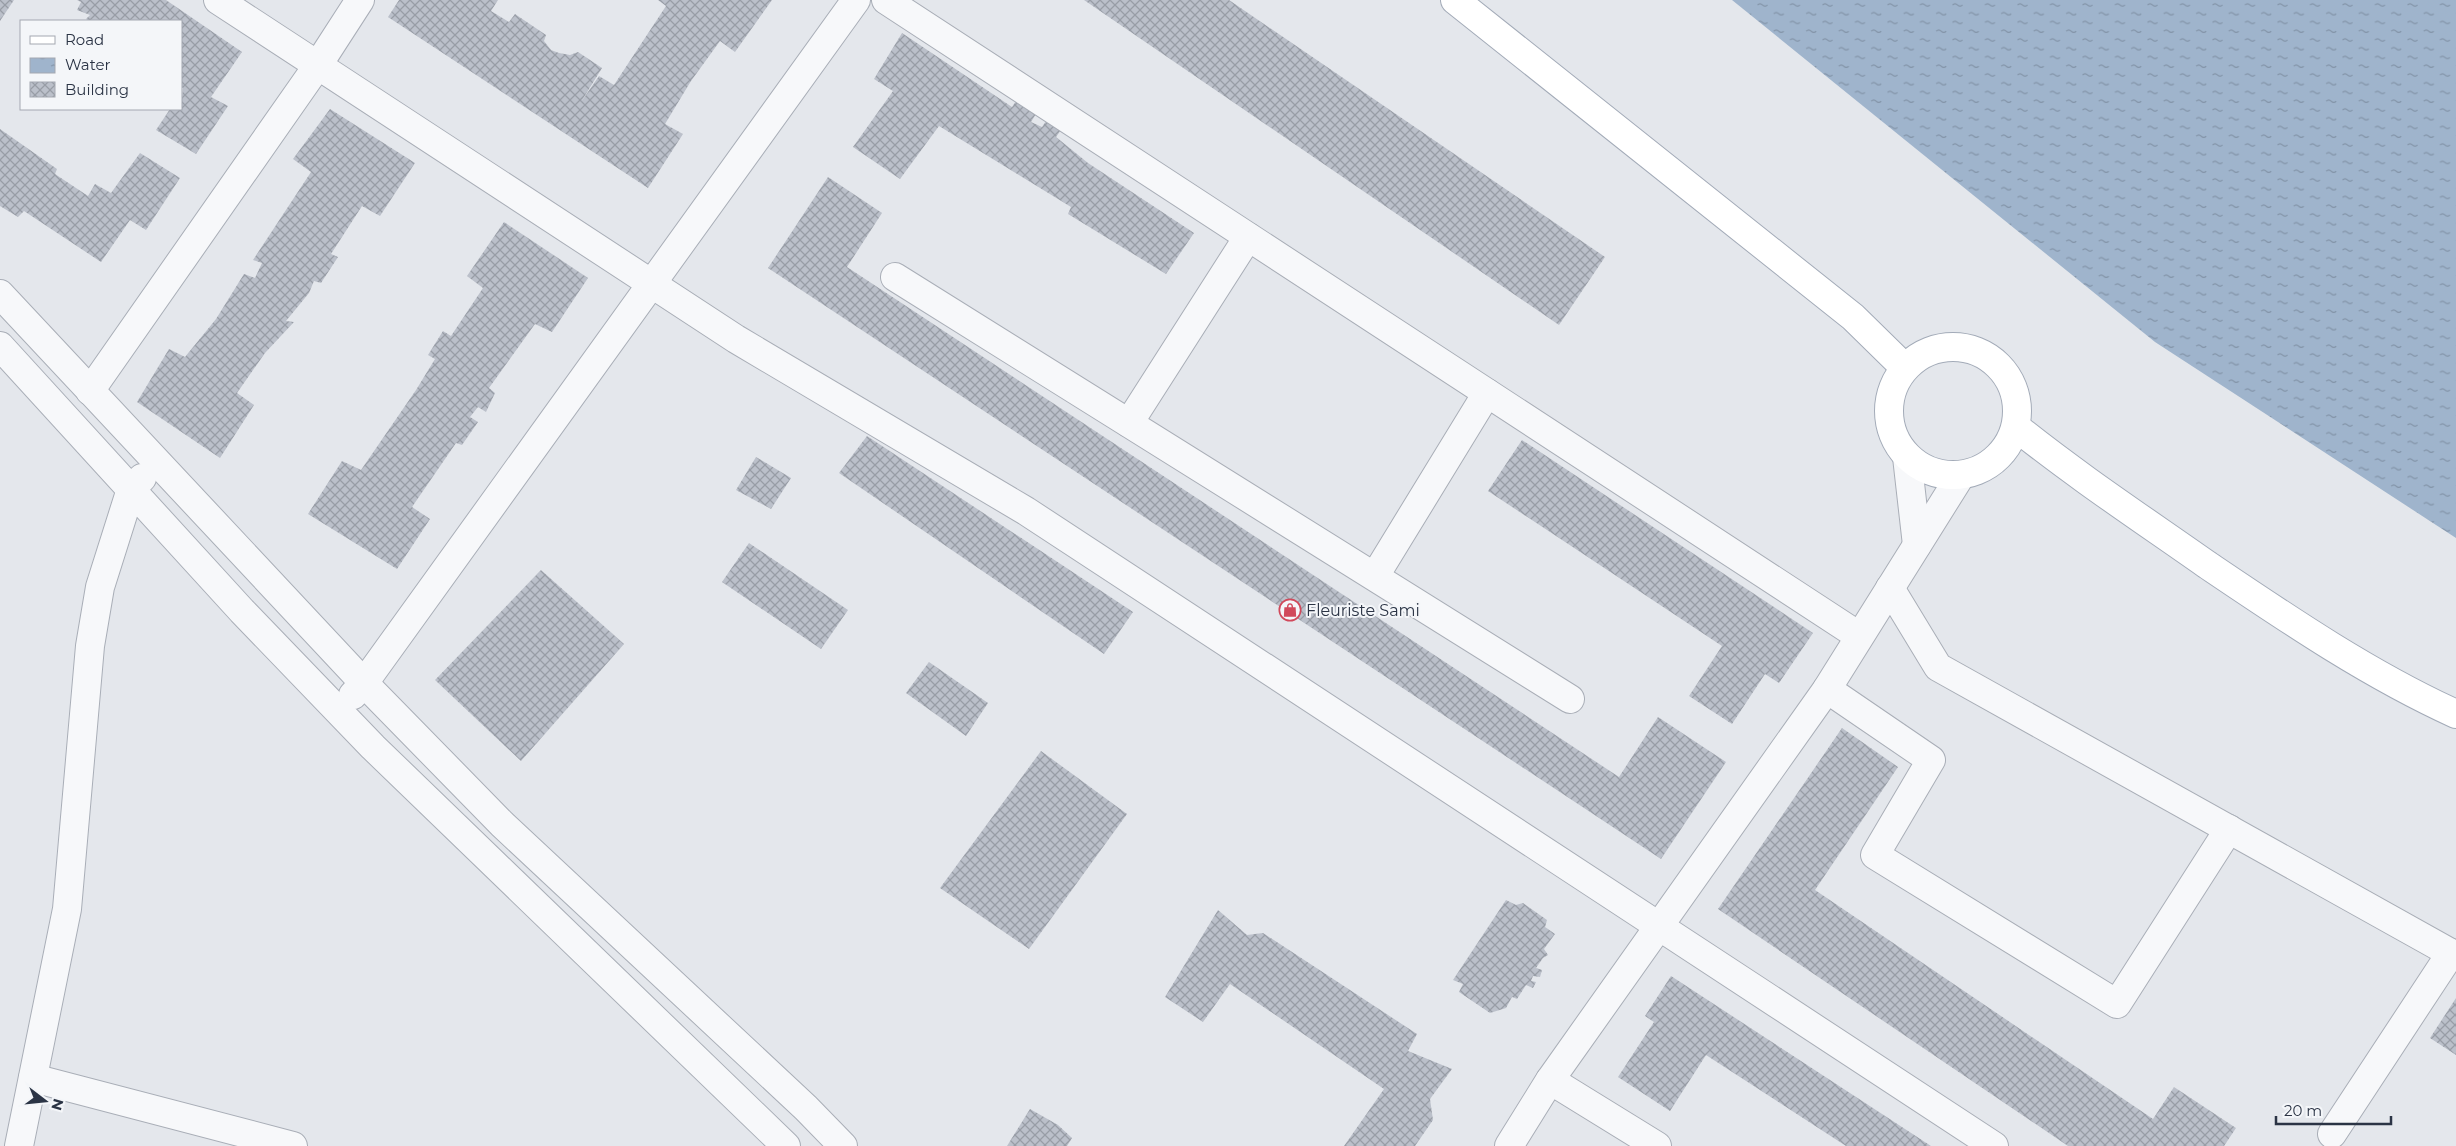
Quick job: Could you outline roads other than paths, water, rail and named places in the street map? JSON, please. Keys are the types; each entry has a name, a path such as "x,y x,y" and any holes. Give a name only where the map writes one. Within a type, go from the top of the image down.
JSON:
{"main road":[{"path":"1455,0 1853,316 1904,367"},
{"path":"1942,346 1963,346 1983,353 2000,366 2012,384 2017,405 2016,426 2008,444 1996,459 1980,470 1961,475 1942,475 1923,468 1907,457 1895,441 1888,422 1888,402 1894,384 1904,367 1922,353 1942,346"},
{"path":"2016,426 2067,468 2262,602 2409,693 2456,714"}],"street":[{"path":"218,0 736,339 1026,511 1994,1146"},
{"path":"90,390 318,65 360,0"},
{"path":"338,711 364,683 856,0"},
{"path":"886,0 1859,636"},
{"path":"1129,423 1248,237"},
{"path":"895,277 1570,699"},
{"path":"0,294 364,683 502,824 798,1101 843,1146"},
{"path":"0,346 242,611 338,711 786,1146"},
{"path":"1375,576 1487,393"},
{"path":"1907,457 1917,545"},
{"path":"19,1146 67,909 90,646 95,612 105,568 131,489 158,463"},
{"path":"1509,1146 1550,1080 1827,689 1961,475"},
{"path":"1890,588 1938,667 2454,955 2332,1134"},
{"path":"1827,689 1931,760 1875,855 2117,1004 2229,829"},
{"path":"33,1078 293,1146"},
{"path":"1550,1080 1657,1146"}],"water":[{"path":"1732,0 2456,0 2456,538 2155,342"}],"place":[{"name":"Fleuriste Sami","path":"1290,610"}]}
